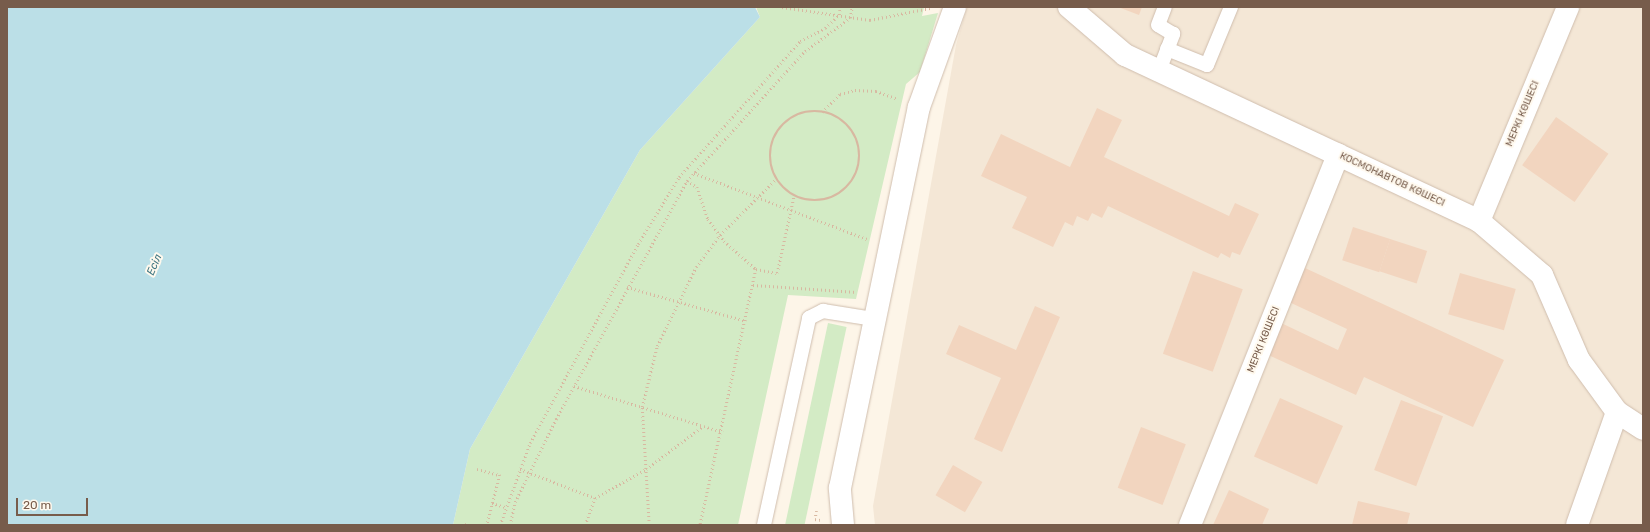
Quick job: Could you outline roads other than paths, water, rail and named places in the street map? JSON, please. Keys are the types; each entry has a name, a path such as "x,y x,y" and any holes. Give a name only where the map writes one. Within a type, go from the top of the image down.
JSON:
{"street":[{"path":"843,525 840,488 919,107 955,7"},
{"name":"КОСМОНАВТОВ КӨШЕСІ","path":"1069,7 1125,55 1479,221 1542,275 1579,360 1617,412 1643,429"},
{"name":"МЕРКІ КӨШЕСІ","path":"1479,221 1568,7"},
{"name":"МЕРКІ КӨШЕСІ","path":"1190,525 1338,155"},
{"path":"1577,525 1617,412"}],"lane":[{"path":"1158,71 1173,34 1158,25 1165,7"},
{"path":"1167,50 1207,65 1231,7"},
{"path":"764,525 810,318 823,311 874,319"}],"water":[{"name":"Есіл","path":"7,7 755,7 760,17 640,150 470,449 453,525 7,525"}]}
